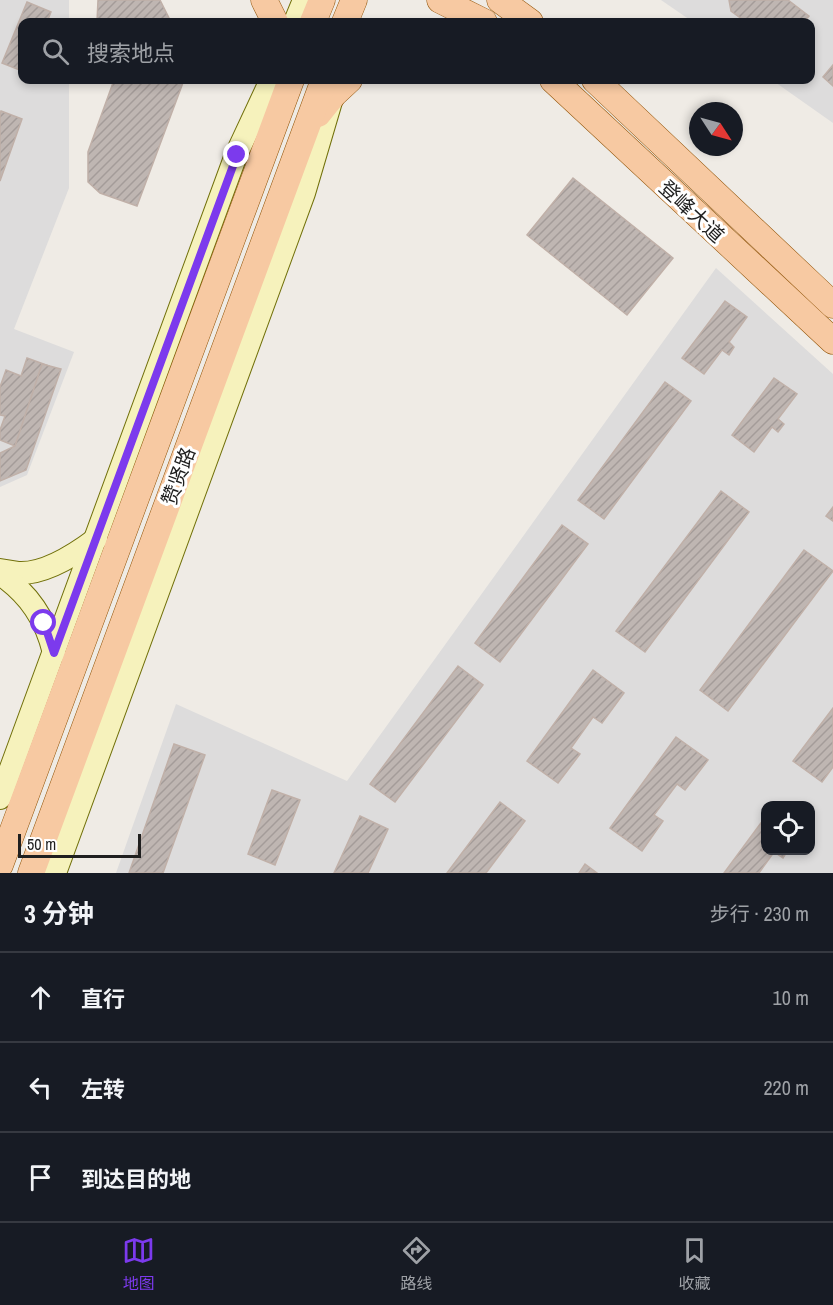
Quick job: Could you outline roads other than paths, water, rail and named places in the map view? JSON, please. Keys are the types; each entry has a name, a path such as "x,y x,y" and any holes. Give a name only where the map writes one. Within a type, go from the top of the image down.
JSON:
{"main road":[{"path":"264,0 273,18"},
{"path":"315,18 322,0"},
{"path":"347,18 354,0"},
{"path":"440,0 476,18"},
{"path":"500,0 524,18"},
{"path":"508,0 525,18"},
{"name":"赞贤路","path":"0,865 284,84"},
{"name":"赞贤路","path":"31,873 300,145 335,84"},
{"name":"登峰大道","path":"557,84 833,341"},
{"name":"登峰大道","path":"599,84 833,306"}],"street":[{"path":"297,18 304,0"},
{"path":"357,18 364,0"},
{"path":"0,798 237,155 283,84"},
{"path":"55,873 304,193 336,84"},
{"path":"0,572 21,573 41,569 70,557 96,539"},
{"path":"0,572 37,609 54,653"}]}
